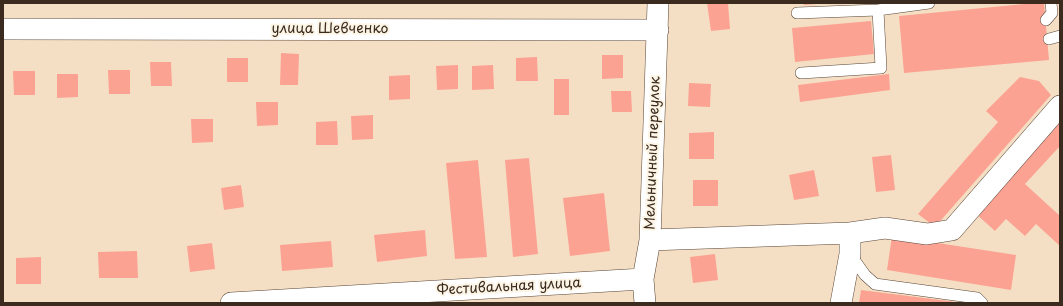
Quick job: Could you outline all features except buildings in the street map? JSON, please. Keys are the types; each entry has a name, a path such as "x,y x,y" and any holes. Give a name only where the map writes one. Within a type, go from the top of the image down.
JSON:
{"street":[{"name":"Мельничный переулок","path":"645,303 643,278 650,240 658,3"},
{"name":"улица Шевченко","path":"3,29 658,30"},
{"path":"650,240 850,233 885,228 927,234 952,230 1060,106"},
{"path":"841,303 850,254 850,233"},
{"name":"Фестивальная улица","path":"231,303 473,296 643,278"}],"lane":[{"path":"797,13 878,10 929,3"},
{"path":"1046,20 1052,13 1051,3"},
{"path":"801,73 881,68 878,10"},
{"path":"1049,40 1060,36"},
{"path":"850,254 865,275 875,284 977,298 982,303"}]}
